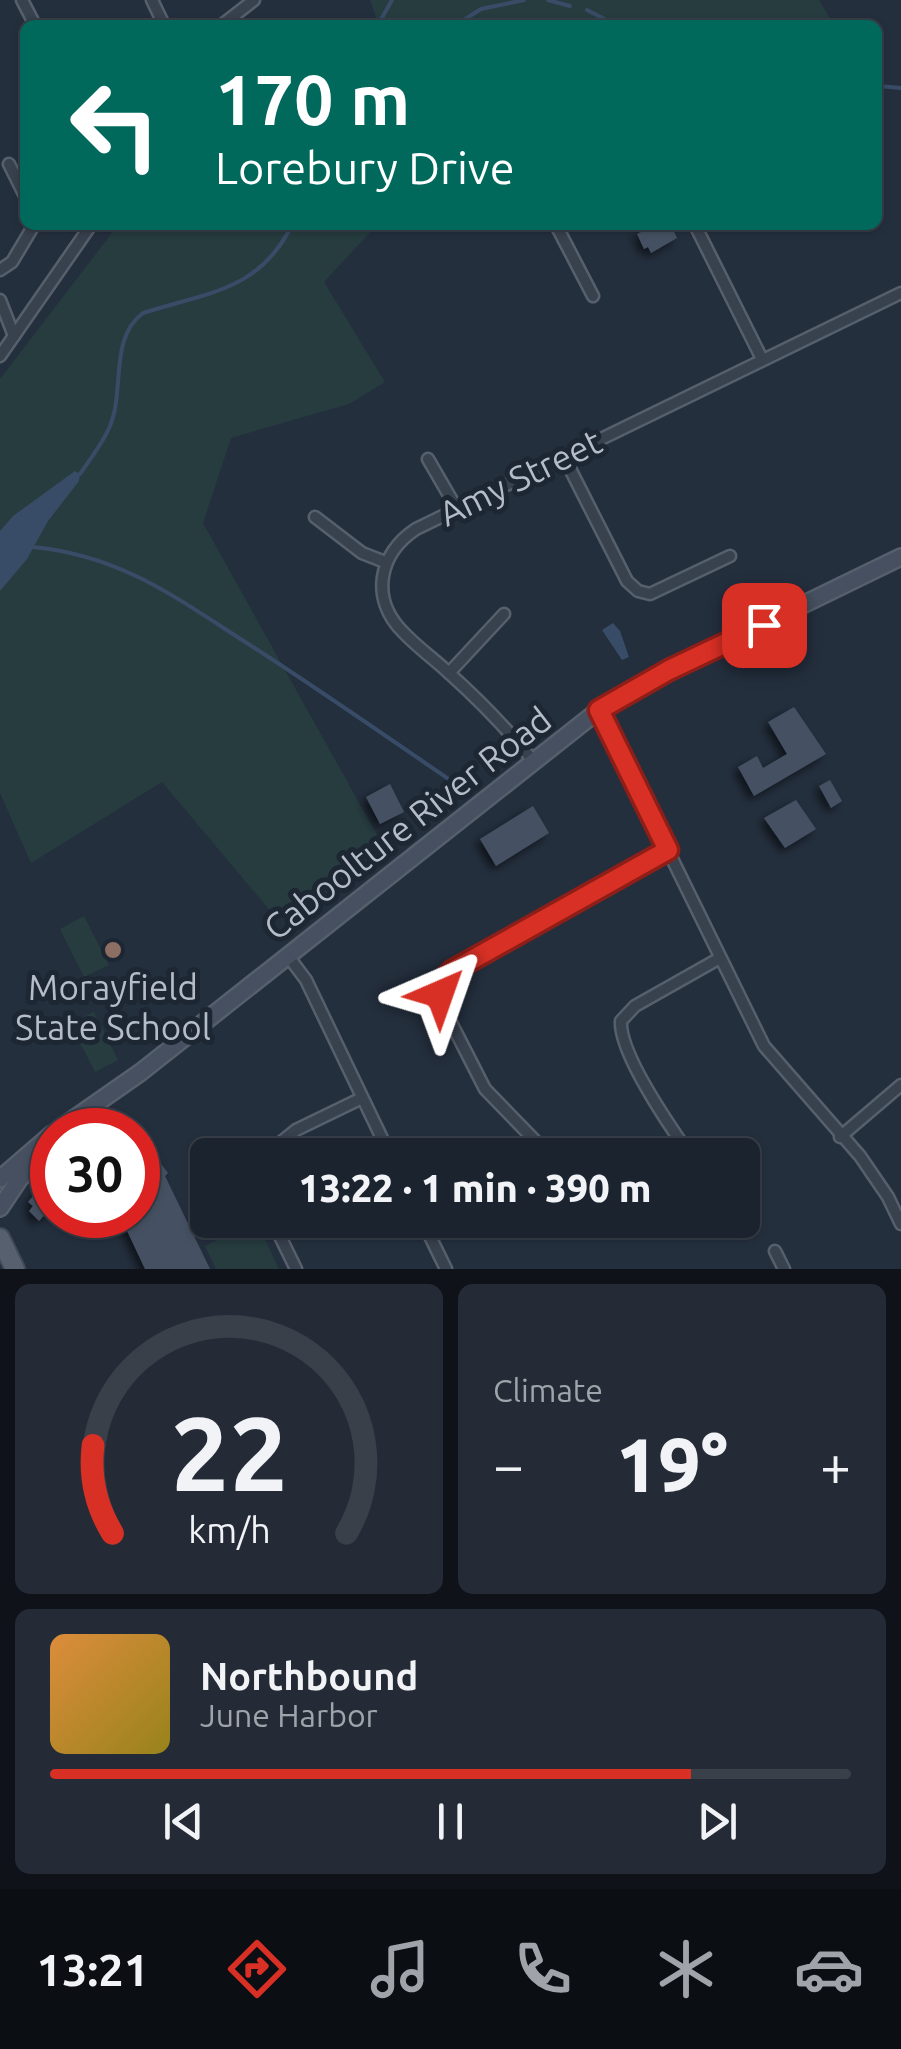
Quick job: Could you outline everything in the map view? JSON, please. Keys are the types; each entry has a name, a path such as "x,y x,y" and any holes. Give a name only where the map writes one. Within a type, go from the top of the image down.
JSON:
{"main road":[{"name":"Caboolture River Road","path":"102,1108 128,1082 599,710 669,670 901,558"},
{"name":"Caboolture River Road","path":"87,1108 128,1082"},
{"name":"Caboolture River Road","path":"0,1179 30,1153"},
{"path":"0,1208 30,1169"},
{"path":"0,1238 14,1269"}],"street":[{"path":"228,20 254,0"},
{"path":"10,164 20,185"},
{"path":"0,270 12,262 31,230"},
{"path":"0,356 88,230"},
{"path":"559,230 592,296"},
{"path":"698,230 762,359"},
{"name":"Amy Street","path":"386,562 406,535 563,455 901,294"},
{"path":"0,300 14,336"},
{"path":"563,455 627,581 638,591 650,594 730,556"},
{"path":"428,458 456,509"},
{"path":"315,518 362,553 386,562 381,582 383,602 390,617 450,673 534,762"},
{"path":"450,673 504,614"},
{"path":"599,710 764,1046 860,1156 901,1224"},
{"path":"532,1138 484,1089 442,1003 441,985 452,971 668,850"},
{"path":"288,956 306,980 382,1138"},
{"path":"678,1138 624,1041 621,1022 635,1006 720,958"},
{"path":"840,1137 901,1085"},
{"path":"286,1138 362,1098"},
{"path":"281,1238 296,1269"},
{"path":"431,1238 446,1269"},
{"path":"774,1251 784,1269"}],"green space":[{"path":"370,0 819,0 831,20 372,20 376,17"},
{"path":"114,230 372,230 324,282 385,382 349,404 231,438 203,523 386,851 299,916 272,913 162,782 31,863 0,793 0,379"},
{"path":"84,916 109,965 84,977 60,929"},
{"path":"94,1012 118,1060 95,1072 70,1023"},
{"path":"221,1238 264,1238 279,1269 216,1269 205,1246"}],"water":[{"path":"75,471 80,474 79,481 48,521 27,559 0,591 0,531 13,516"},
{"path":"613,623 629,657 622,660 602,630"}],"building":[{"path":"645,230 673,230 677,238 651,253 648,247 644,249 637,234"},
{"path":"794,707 826,754 754,796 738,767 757,756 763,768 787,754 768,722"},
{"path":"830,780 842,801 831,808 819,786"},
{"path":"390,784 404,812 380,824 366,797"},
{"path":"796,800 816,829 785,848 764,818"},
{"path":"533,806 549,833 496,866 480,839"},
{"path":"160,1163 190,1228 190,1238 195,1238 210,1269 145,1269 130,1238 160,1238"}],"waterway":[{"path":"381,20 392,0"},
{"path":"464,20 481,9 524,0"},
{"path":"548,0 570,6"},
{"path":"587,10 606,20"},
{"path":"882,86 901,88"},
{"path":"80,474 110,426 122,350 132,324 143,313 230,286 248,276 264,264 289,230"},
{"path":"33,547 95,560 175,597 469,793"}],"place":[{"name":"Morayfield State School","path":"113,950"}],"route":[{"path":"440,994 441,985 452,971 668,850 599,710 630,690 764,625"}]}
